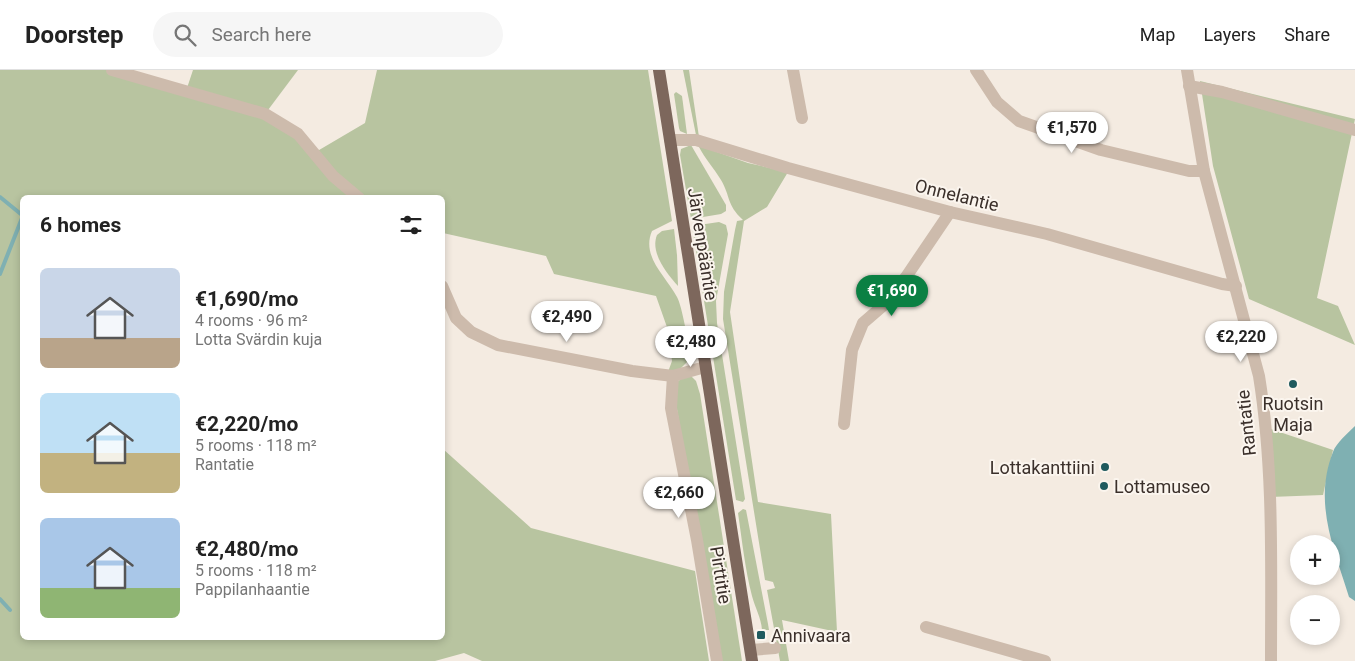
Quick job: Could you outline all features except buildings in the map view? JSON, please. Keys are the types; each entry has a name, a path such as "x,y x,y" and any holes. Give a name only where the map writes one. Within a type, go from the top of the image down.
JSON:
{"main road":[{"name":"Järvenpääntie","path":"659,70 751,656"}],"street":[{"path":"112,70 265,114 298,134 333,176 355,195"},
{"path":"793,70 802,118"},
{"path":"976,70 997,102 1019,121 1102,150 1189,172 1204,171"},
{"name":"Rantatie","path":"1187,70 1204,171 1259,376 1265,423 1271,583 1271,661"},
{"path":"1189,86 1222,92 1355,130"},
{"name":"Onnelantie","path":"670,140 696,140 788,168 950,212 1046,234 1203,279 1236,286"},
{"path":"844,424 852,350 863,324 886,304 950,212"},
{"path":"445,293 456,318 471,332 498,345 632,371 673,376 705,367"},
{"name":"Pirttitie","path":"673,376 671,408 698,540 717,661"},
{"path":"926,627 1045,661"},
{"path":"751,656 775,648"}],"green space":[{"path":"0,70 112,70 186,91 193,70 298,70 265,114 314,153 365,123 377,70 648,70 672,221 652,231 649,240 650,249 656,266 679,301 691,358 680,369 668,372 672,361 668,330 656,296 554,274 546,256 445,233 445,195 20,195 20,640 445,640 445,451 531,528 695,571 709,661 482,661 464,653 435,661 0,661"},
{"path":"683,70 689,70 699,137 696,135"},
{"path":"1200,81 1355,119 1317,298 1338,306 1355,345 1249,299 1213,166"},
{"path":"676,92 682,96 687,134 680,131 679,128 674,94"},
{"path":"691,145 726,205 726,211 721,214 691,219 680,155 681,149"},
{"path":"700,146 748,163 788,172 767,207 744,221 730,312 758,502 831,514 837,632 782,620 789,661 780,661 767,590 775,588 773,582 765,580 723,319 724,292 735,230 737,221 743,220 731,205 721,180 701,151"},
{"path":"719,222 726,225 728,234 716,301 717,323 745,499 743,502 736,500 692,226"},
{"path":"674,229 678,286 660,262 655,242 657,235 662,231"},
{"path":"685,376 692,377 696,381 700,394 742,661 721,661 675,398 677,382"},
{"path":"1268,428 1333,450 1323,495 1269,497"},
{"path":"743,509 746,510 769,630 762,630 753,600 738,513"}],"water":[{"path":"1355,426 1355,601 1349,597 1340,568 1340,535 1330,535 1325,507 1327,471 1333,452 1342,438"}],"waterway":[{"path":"0,197 20,213"},
{"path":"0,274 20,223"},
{"path":"0,599 10,610"}],"place":[{"name":"Ruotsin Maja","path":"1293,384"},
{"name":"Lottakanttiini","path":"1105,467"},
{"name":"Lottamuseo","path":"1104,486"},
{"name":"Annivaara","path":"761,635"}]}
